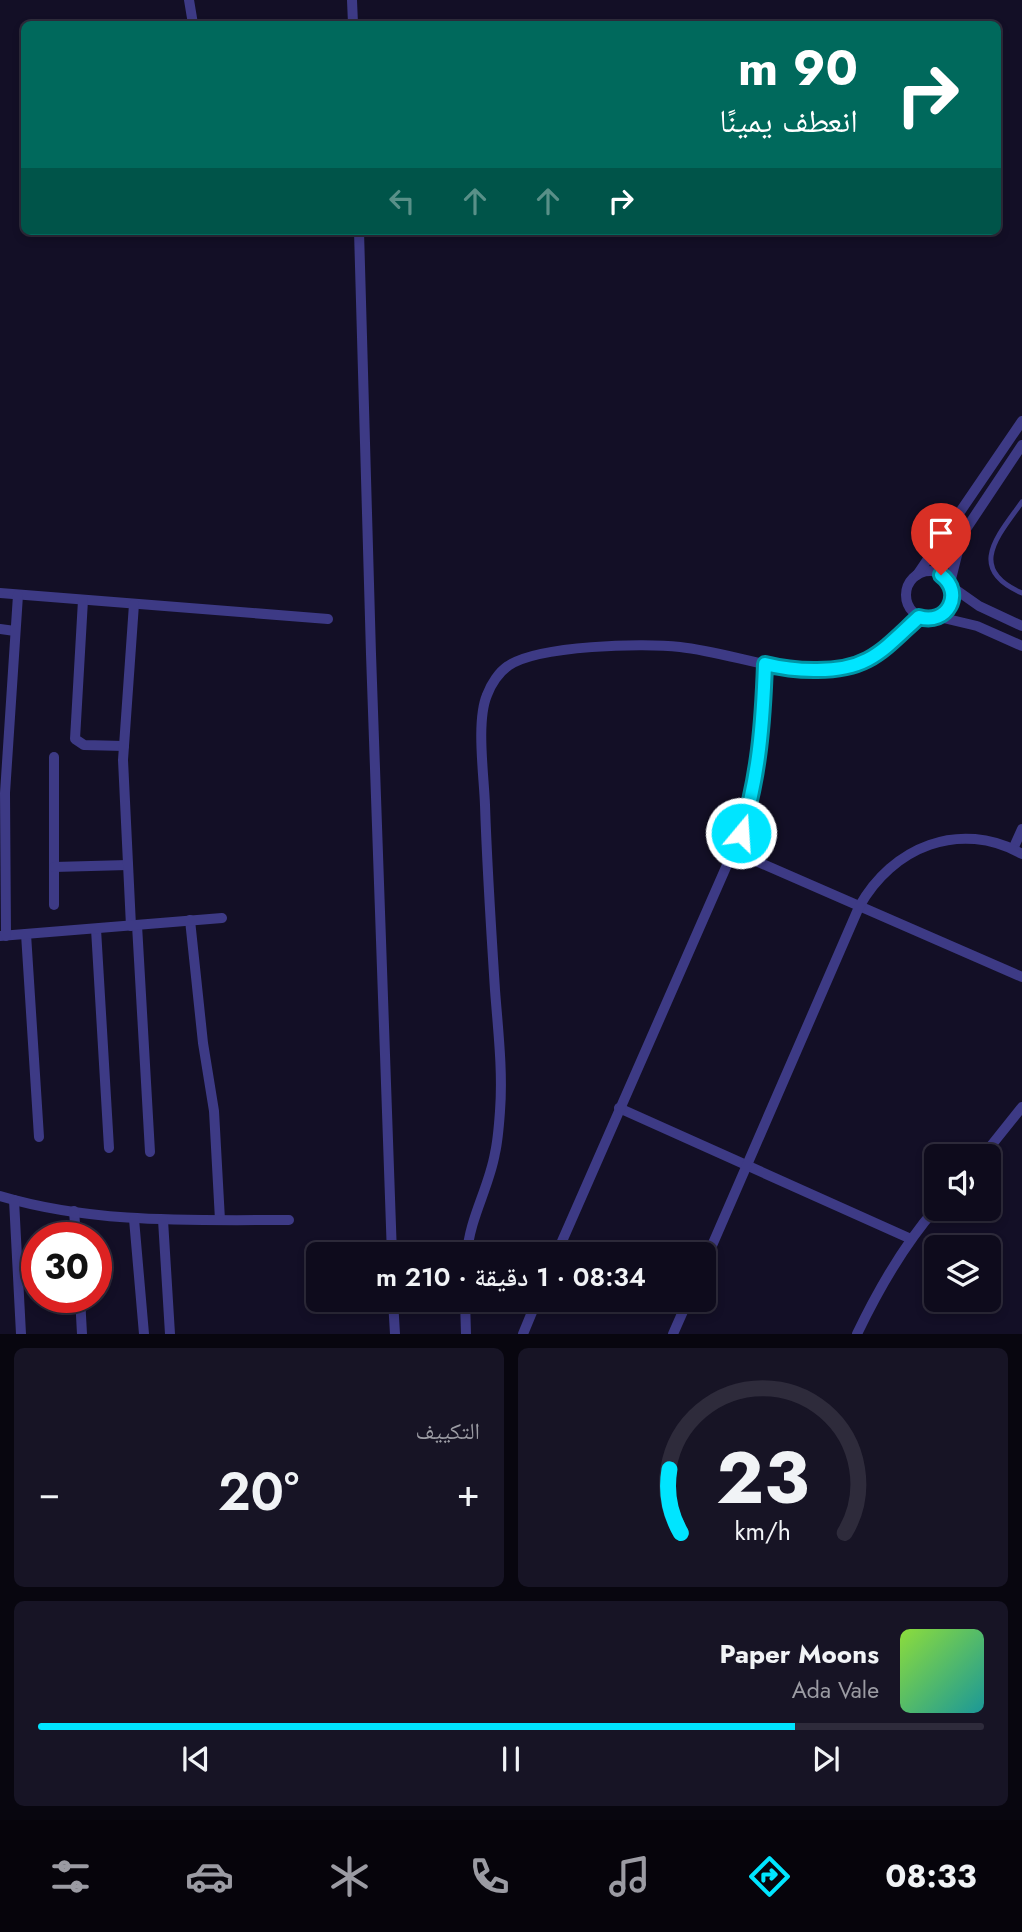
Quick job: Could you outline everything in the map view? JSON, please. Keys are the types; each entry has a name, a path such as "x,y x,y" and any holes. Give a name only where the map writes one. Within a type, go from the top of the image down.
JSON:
{"street":[{"path":"189,0 192,21"},
{"path":"352,0 353,21"},
{"path":"359,235 370,654 392,1242"},
{"path":"1022,421 908,586 906,600 919,617 939,617 977,626 1022,646"},
{"path":"939,617 953,601 951,585 958,545 967,525 1022,446"},
{"path":"917,575 935,572 979,606 1022,626"},
{"path":"0,593 328,619"},
{"path":"18,595 5,793 3,936 222,918"},
{"path":"83,600 75,739 84,745 124,746"},
{"path":"134,604 124,746 128,865 150,1152"},
{"path":"469,1242 474,1218 495,1154 500,1108 482,740 482,711 495,678 509,665 560,650 677,647 722,653 800,670 844,670 878,653 919,617"},
{"path":"0,629 15,631"},
{"path":"562,1242 733,851 752,798 761,733 765,664"},
{"path":"54,757 54,905"},
{"path":"714,1242 867,892 883,873 917,849 948,840 965,839 982,840 1018,852 1022,829"},
{"path":"733,851 1022,977"},
{"path":"54,867 128,865"},
{"path":"190,920 203,1043 214,1111 220,1220"},
{"path":"96,929 109,1148"},
{"path":"26,934 39,1137"},
{"path":"992,1144 1022,1107"},
{"path":"619,1108 911,1239"},
{"path":"0,1196 134,1219 289,1220"},
{"path":"14,1200 20,1334"},
{"path":"75,1211 75,1222"},
{"path":"134,1219 144,1334"},
{"path":"163,1220 170,1334"},
{"path":"857,1334 883,1282 926,1221"},
{"path":"394,1312 395,1334"},
{"path":"465,1312 466,1334"},
{"path":"523,1334 532,1312"},
{"path":"673,1334 683,1312"},
{"path":"81,1313 82,1334"}],"lane":[{"path":"1022,502 996,539 990,557 993,570 1000,581 1022,593"}],"route":[{"path":"741,833 752,798 762,721 765,664 800,670 844,670 862,663 878,653 919,617 933,619 950,608 953,601 952,587 941,575"}]}
